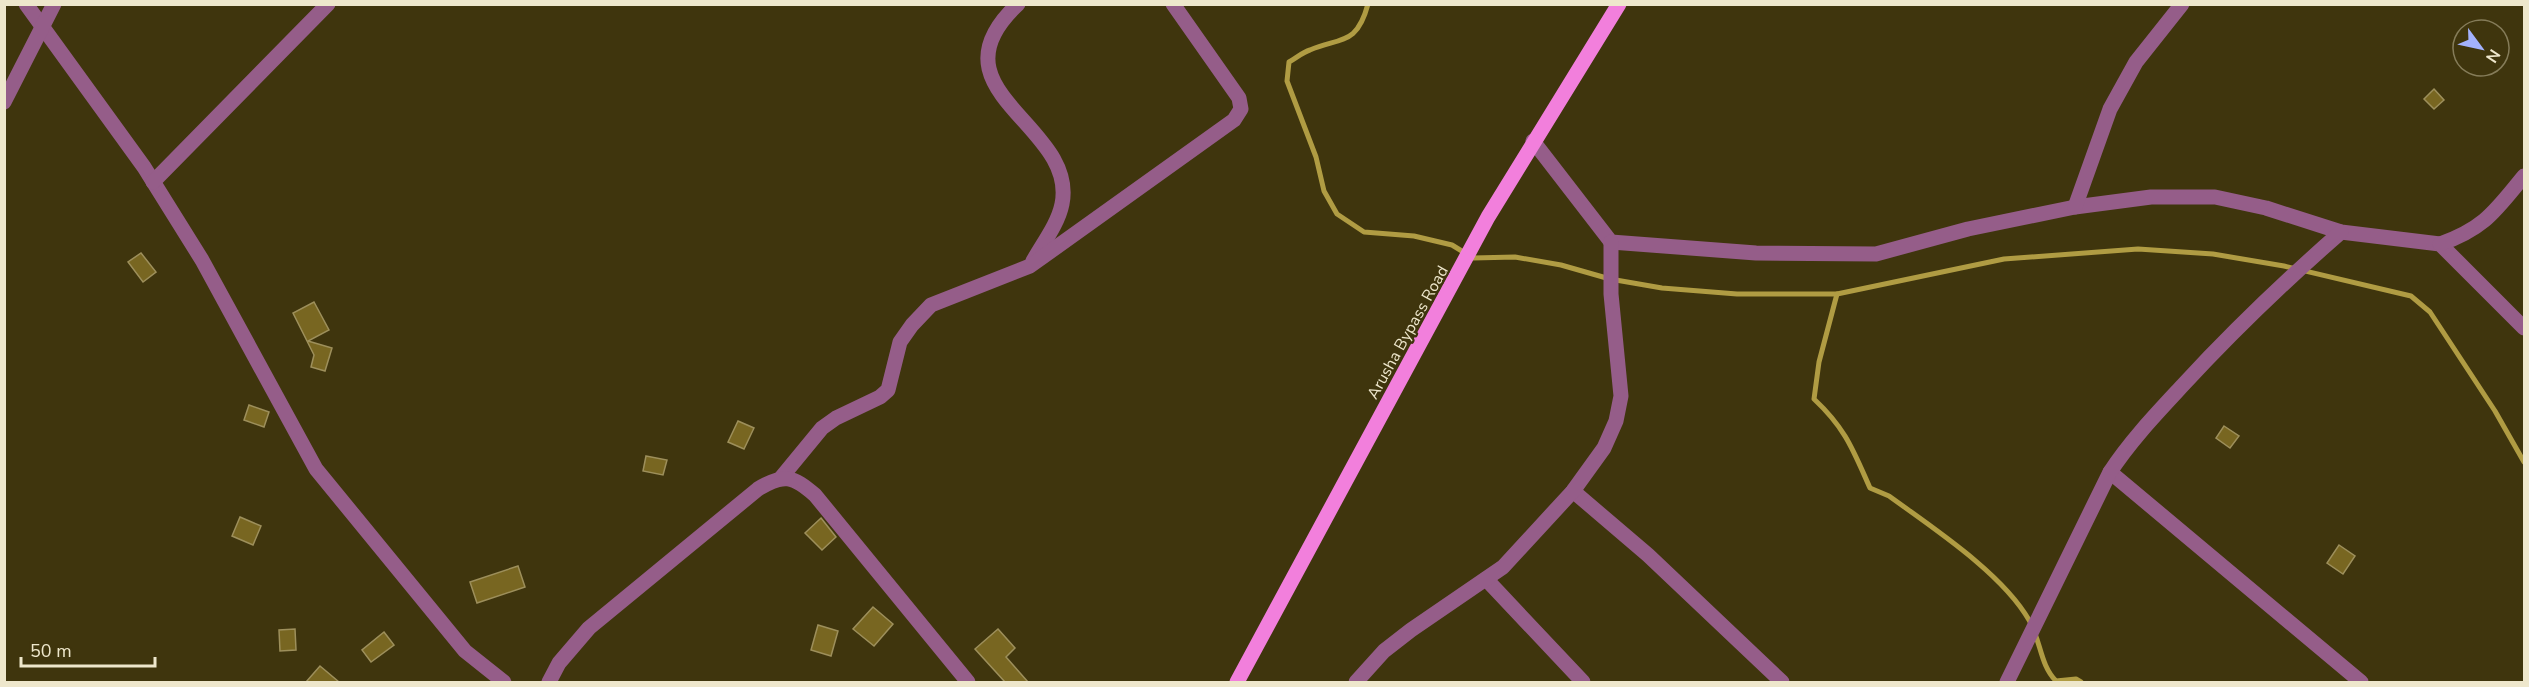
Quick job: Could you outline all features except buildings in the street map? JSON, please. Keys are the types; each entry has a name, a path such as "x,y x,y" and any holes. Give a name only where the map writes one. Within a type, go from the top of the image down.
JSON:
{"main road":[{"name":"Arusha Bypass Road","path":"1237,682 1488,217 1619,4"}],"street":[{"path":"26,4 153,182 202,260 316,469 465,651 504,682"},
{"path":"4,102 54,4"},
{"path":"153,182 328,4"},
{"path":"1018,4 994,33 987,59 989,70 992,81 1046,149 1059,175 1063,191 1059,216 1030,266"},
{"path":"549,682 559,663 589,628 758,489 780,479 822,428 836,418 880,397 888,390 900,342 931,305 1030,266 1234,120 1239,114 1239,98 1173,4"},
{"path":"2075,207 2110,109 2136,62 2182,4"},
{"path":"1356,682 1384,651 1486,579 1519,551 1573,490 1604,448 1618,413 1621,396 1611,294 1611,242 1533,141"},
{"path":"1611,242 1756,254 1876,254 1968,229 2075,207 2151,197 2215,197 2266,208 2341,232 2440,244 2470,233 2489,217 2524,176"},
{"path":"2007,682 2110,472 2130,442 2224,340 2287,279 2341,232"},
{"path":"2440,244 2524,328"},
{"path":"2110,472 2361,682"},
{"path":"780,479 799,481 815,495 968,682"},
{"path":"1573,490 1648,555 1782,682"},
{"path":"1486,579 1583,682"}],"waterway":[{"path":"1368,4 1359,27 1347,38 1307,51 1289,62 1287,81 1316,157 1324,191 1337,214 1364,232 1414,236 1452,245 1473,258 1515,257 1561,265 1610,279 1662,288 1737,294 1837,294 2004,259 2138,249 2213,254 2284,266 2411,296 2430,312 2495,411 2524,462"},
{"path":"1837,294 1819,362 1814,399 1841,430 1870,488 1889,496 1946,537 2002,585 2029,620 2051,675 2056,681 2076,679 2081,682"}]}
